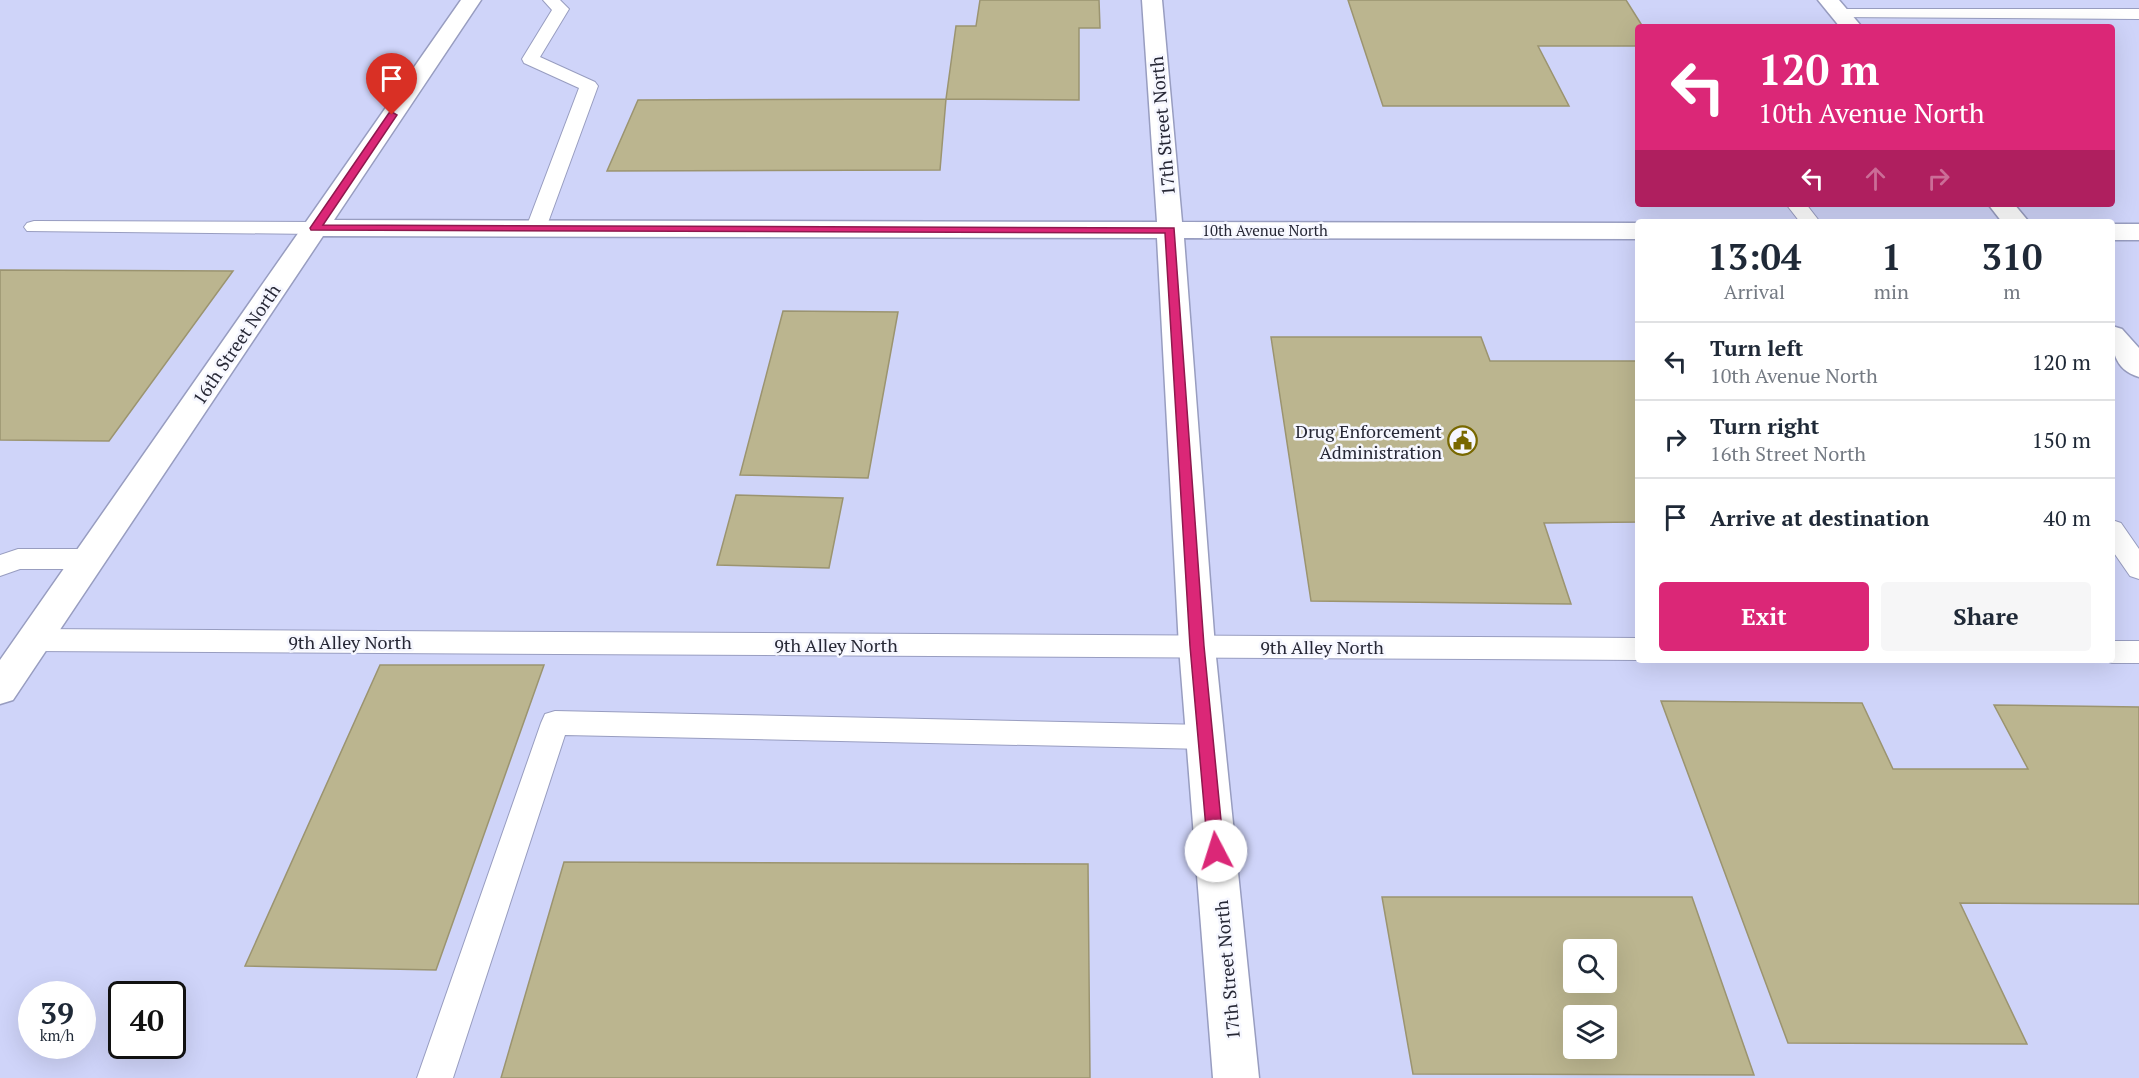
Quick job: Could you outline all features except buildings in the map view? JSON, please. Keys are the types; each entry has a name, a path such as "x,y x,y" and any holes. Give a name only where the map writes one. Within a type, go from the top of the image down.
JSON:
{"street":[{"name":"16th Street North","path":"0,689 471,0"},
{"name":"17th Street North","path":"1152,0 1170,230 1197,646 1236,1078"},
{"path":"2004,207 2014,219"},
{"name":"10th Avenue North","path":"315,228 1635,231"},
{"path":"2115,232 2139,232"}],"lane":[{"path":"536,228 589,86 530,59 561,9 551,0"},
{"path":"1840,14 2139,14"},
{"path":"1798,207 1808,219"},
{"path":"34,227 315,228"},
{"path":"2115,534 2139,569"},
{"path":"6,557 89,559"},
{"name":"9th Alley North","path":"33,640 1635,649"},
{"path":"2115,652 2139,652"},
{"path":"435,1078 555,723 1206,737"}],"place":[{"name":"Drug Enforcement Administration","path":"1463,441"}],"route":[{"path":"392,115 315,228 1170,230 1197,646 1216,851"}]}
